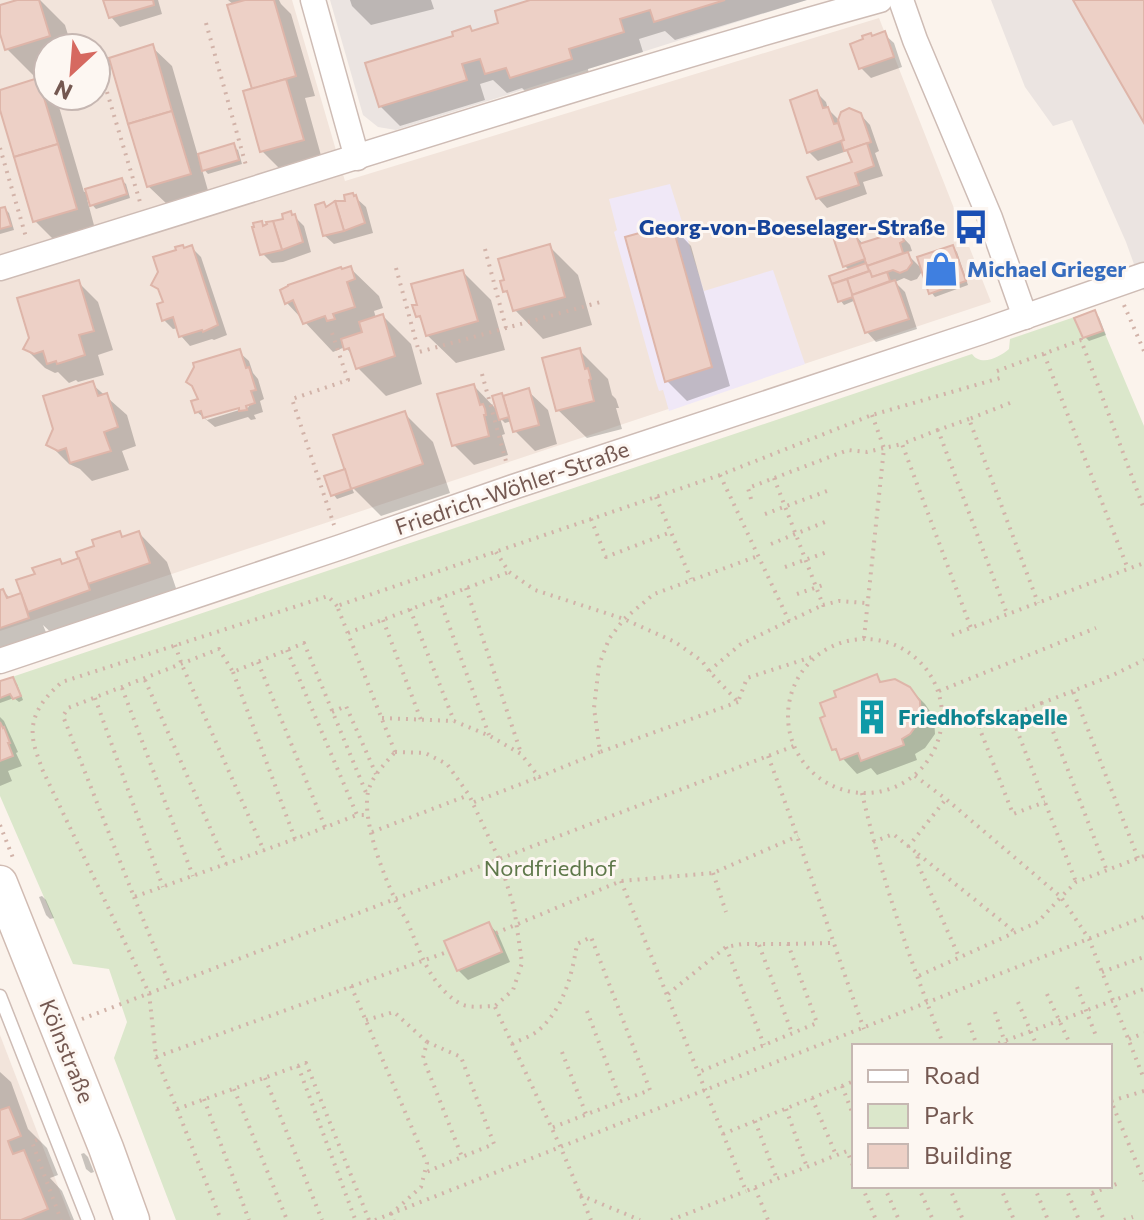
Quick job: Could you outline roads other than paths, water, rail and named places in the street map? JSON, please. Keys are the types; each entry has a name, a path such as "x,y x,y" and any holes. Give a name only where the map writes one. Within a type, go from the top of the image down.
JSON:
{"main road":[{"name":"Kölnstraße","path":"0,883 132,1220"}],"street":[{"path":"313,0 357,158"},
{"path":"0,268 562,92 880,0"},
{"path":"901,0 984,204 1025,317"},
{"name":"Friedrich-Wöhler-Straße","path":"0,661 1144,275"}],"lane":[{"path":"0,996 88,1220"}],"place":[{"name":"Georg-von-Boeselager-Straße","path":"971,227"},
{"name":"Michael Grieger","path":"941,269"},
{"name":"Friedhofskapelle","path":"872,717"}],"park label":[{"name":"Nordfriedhof","path":"550,868"}]}
